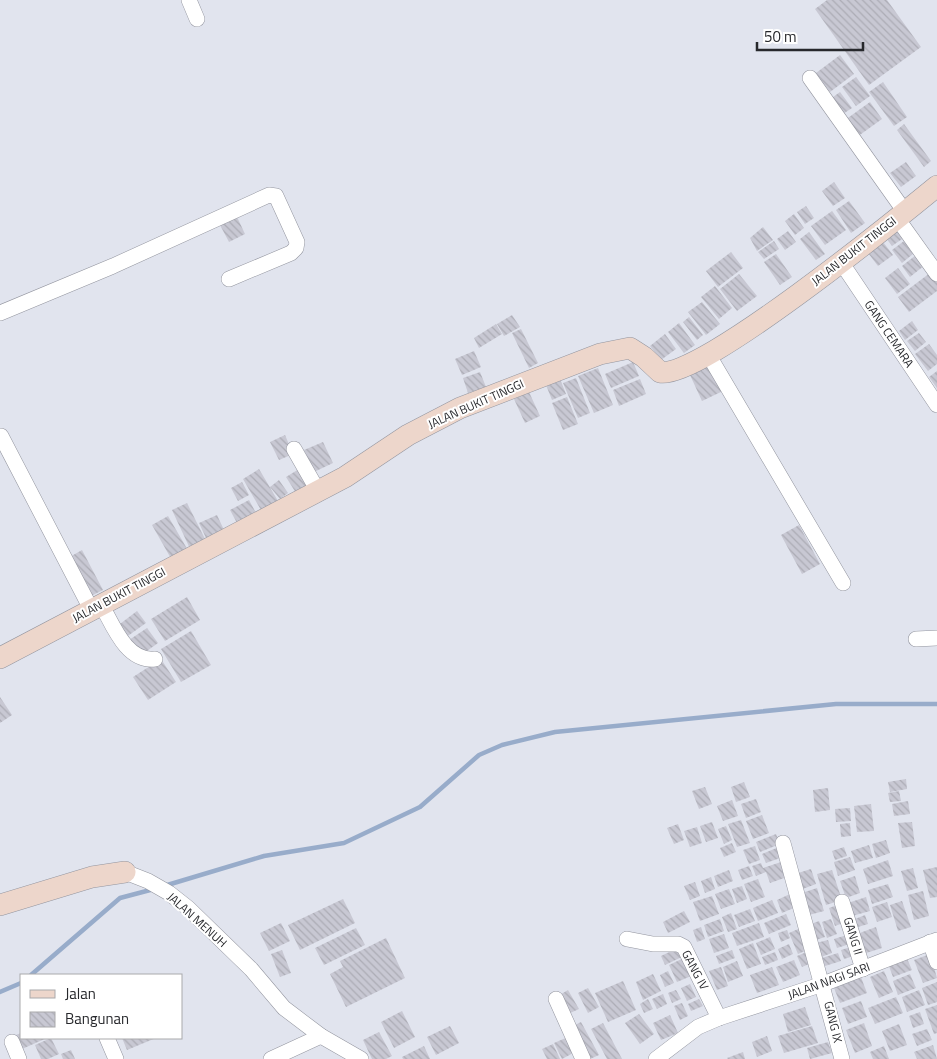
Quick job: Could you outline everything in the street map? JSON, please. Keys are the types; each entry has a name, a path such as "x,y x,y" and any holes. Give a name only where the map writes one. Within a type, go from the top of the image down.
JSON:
{"street":[{"path":"189,0 197,19"},
{"path":"810,78 901,215 937,274"},
{"name":"JALAN BUKIT TINGGI","path":"0,658 345,477 408,435 460,408 600,354 630,348 644,357 660,372 671,373 708,354 790,302 937,186"},
{"path":"0,313 113,266 269,195 276,196 297,242 296,248 291,253 229,279"},
{"name":"GANG CEMARA","path":"841,262 937,405"},
{"path":"708,354 843,583"},
{"path":"1,436 96,607 133,653 147,660 155,659"},
{"path":"294,449 318,491"},
{"path":"916,639 937,638"},
{"name":"GANG IX","path":"783,843 842,1059"},
{"name":"JALAN MENUH","path":"0,905 92,877 125,872 148,881 169,893 205,926 251,969 284,1008 321,1036 361,1059"},
{"name":"GANG II","path":"842,902 863,969"},
{"name":"GANG IV","path":"627,939 653,944 678,944 684,947 720,1018"},
{"path":"934,941 937,962"},
{"name":"JALAN NAGI SARI","path":"656,1059 698,1027 823,984 934,941"},
{"path":"556,999 583,1059"},
{"path":"271,1059 321,1036"},
{"path":"107,1039 116,1059"},
{"path":"12,1042 19,1059"}],"building":[{"path":"827,0 887,0 921,47 869,85 815,9"},
{"path":"840,55 854,74 830,92 816,73"},
{"path":"856,77 870,96 856,106 842,87"},
{"path":"883,82 907,117 894,126 869,92"},
{"path":"840,92 852,108 840,116 829,100"},
{"path":"870,102 882,119 857,137 845,120"},
{"path":"904,124 931,161 924,167 897,130"},
{"path":"906,162 916,176 901,187 890,173"},
{"path":"834,182 845,198 833,206 822,191"},
{"path":"849,201 865,223 851,233 836,210"},
{"path":"806,206 814,218 805,224 797,212"},
{"path":"832,211 846,230 825,245 811,226"},
{"path":"794,214 804,228 795,235 785,221"},
{"path":"237,217 245,234 229,242 220,225"},
{"path":"763,227 773,240 757,251 750,238"},
{"path":"898,228 905,237 892,246 886,238"},
{"path":"788,231 796,242 785,250 777,239"},
{"path":"809,232 825,254 816,260 800,239"},
{"path":"880,238 893,255 878,266 865,249"},
{"path":"774,241 779,249 764,259 758,252"},
{"path":"904,241 913,254 902,263 892,250"},
{"path":"731,252 743,268 718,287 706,271"},
{"path":"776,254 792,277 780,285 764,262"},
{"path":"916,255 925,265 910,277 902,266"},
{"path":"898,268 910,284 897,294 885,278"},
{"path":"930,273 937,282 937,291 909,312 898,297"},
{"path":"739,274 757,296 737,311 720,289"},
{"path":"715,286 732,308 719,319 701,297"},
{"path":"702,302 720,324 706,335 688,312"},
{"path":"512,315 520,327 504,336 497,324"},
{"path":"689,317 703,335 697,340 683,322"},
{"path":"912,321 918,330 905,340 899,331"},
{"path":"679,323 695,345 684,353 668,332"},
{"path":"496,324 502,334 479,348 474,338"},
{"path":"521,329 538,363 529,368 512,333"},
{"path":"919,333 926,342 915,351 907,341"},
{"path":"665,334 676,349 661,360 650,346"},
{"path":"929,344 937,355 937,364 928,371 915,354"},
{"path":"474,351 481,367 462,375 455,359"},
{"path":"633,362 639,376 611,388 605,374"},
{"path":"710,365 723,391 702,401 690,375"},
{"path":"598,368 613,405 594,413 578,376"},
{"path":"937,371 937,388 929,377"},
{"path":"480,372 486,387 468,393 463,378"},
{"path":"576,378 590,413 578,418 563,383"},
{"path":"560,379 566,394 552,400 546,385"},
{"path":"640,379 646,394 619,406 613,390"},
{"path":"529,392 540,416 525,423 514,399"},
{"path":"567,397 578,424 563,430 552,403"},
{"path":"285,435 293,454 279,460 270,442"},
{"path":"323,442 333,463 314,472 304,450"},
{"path":"259,469 278,501 261,510 243,479"},
{"path":"299,469 309,485 296,493 286,477"},
{"path":"279,480 288,493 280,499 270,487"},
{"path":"242,482 249,495 238,501 231,488"},
{"path":"249,500 256,513 237,523 230,510"},
{"path":"187,503 208,545 192,553 172,510"},
{"path":"217,515 224,530 206,538 199,523"},
{"path":"168,516 189,552 173,562 152,525"},
{"path":"799,525 820,564 802,574 781,535"},
{"path":"82,550 103,590 89,597 68,558"},
{"path":"187,597 200,620 165,641 151,619"},
{"path":"137,611 146,623 125,638 116,627"},
{"path":"147,628 158,643 140,656 129,640"},
{"path":"191,631 211,665 181,682 161,649"},
{"path":"161,659 176,682 148,700 133,677"},
{"path":"0,697 12,715 0,723"},
{"path":"906,779 907,789 890,792 888,782"},
{"path":"744,782 750,797 736,802 731,787"},
{"path":"705,787 712,804 699,809 692,791"},
{"path":"828,788 830,810 815,812 813,790"},
{"path":"899,791 901,801 890,802 888,793"},
{"path":"756,799 761,812 746,818 741,804"},
{"path":"732,800 738,816 723,821 717,806"},
{"path":"908,801 910,814 894,816 892,804"},
{"path":"871,804 874,831 857,832 854,806"},
{"path":"850,808 851,821 836,822 835,809"},
{"path":"762,815 769,833 753,839 746,821"},
{"path":"741,820 750,843 737,847 728,824"},
{"path":"712,822 718,838 706,842 700,826"},
{"path":"912,822 915,846 902,848 898,823"},
{"path":"850,823 851,836 841,837 840,824"},
{"path":"678,824 684,840 674,844 667,828"},
{"path":"726,826 732,840 724,844 718,829"},
{"path":"697,827 702,843 690,847 684,831"},
{"path":"776,834 780,844 760,852 756,842"},
{"path":"886,840 890,853 876,858 872,844"},
{"path":"732,843 736,852 724,857 720,848"},
{"path":"869,845 873,858 855,863 851,851"},
{"path":"755,846 760,860 749,864 743,850"},
{"path":"779,847 783,857 766,863 762,854"},
{"path":"844,847 847,856 835,860 832,851"},
{"path":"850,857 855,870 838,876 834,862"},
{"path":"888,860 893,876 868,884 863,869"},
{"path":"781,862 787,877 770,883 766,872 756,876 752,866 761,863 763,868"},
{"path":"749,866 753,876 742,880 738,870"},
{"path":"937,867 937,897 930,898 923,870"},
{"path":"913,868 918,888 907,891 901,871"},
{"path":"811,869 816,884 800,890 795,874"},
{"path":"729,870 733,881 718,887 714,876"},
{"path":"832,870 842,900 826,905 817,874"},
{"path":"855,876 860,893 846,898 840,881"},
{"path":"711,877 715,889 705,893 701,881"},
{"path":"758,879 765,897 751,902 744,884"},
{"path":"695,882 700,896 690,900 684,886"},
{"path":"888,884 893,897 872,904 868,890"},
{"path":"742,886 747,899 737,903 732,889"},
{"path":"817,888 824,911 809,915 802,893"},
{"path":"729,889 735,904 721,909 715,894"},
{"path":"923,891 929,916 914,920 908,895"},
{"path":"790,894 796,907 782,913 777,900"},
{"path":"712,896 719,914 700,921 693,902"},
{"path":"866,897 870,911 852,916 848,903"},
{"path":"343,899 355,923 300,950 288,925"},
{"path":"772,900 778,913 758,921 753,908"},
{"path":"902,901 911,927 898,931 890,905"},
{"path":"887,902 892,917 877,922 872,907"},
{"path":"840,904 846,922 835,926 829,908"},
{"path":"750,909 755,921 739,927 734,915"},
{"path":"684,911 690,922 668,933 663,922"},
{"path":"731,913 737,929 728,932 722,917"},
{"path":"786,914 791,925 769,934 764,923"},
{"path":"865,915 868,924 858,927 855,919"},
{"path":"720,919 724,931 708,937 704,925"},
{"path":"831,919 837,934 827,938 822,922"},
{"path":"819,921 825,937 816,940 811,924"},
{"path":"281,923 290,941 269,951 260,933"},
{"path":"759,923 764,937 737,946 732,933"},
{"path":"701,927 705,939 697,942 693,930"},
{"path":"803,927 812,948 798,954 789,933"},
{"path":"876,927 882,948 863,954 857,934"},
{"path":"356,928 365,945 324,965 315,948"},
{"path":"787,930 790,938 781,942 778,933"},
{"path":"724,934 729,948 714,953 709,939"},
{"path":"850,934 853,943 837,948 834,939"},
{"path":"770,937 775,949 761,955 756,943"},
{"path":"386,938 405,978 346,1007 330,974 343,967 340,961"},
{"path":"828,940 832,953 821,957 816,943"},
{"path":"753,943 761,964 747,969 739,949"},
{"path":"789,944 793,954 782,959 778,949"},
{"path":"682,946 686,955 665,965 661,956"},
{"path":"854,946 857,955 844,959 841,950"},
{"path":"282,950 291,973 280,977 271,954"},
{"path":"732,950 735,958 719,964 716,956"},
{"path":"809,951 814,962 802,967 797,956"},
{"path":"775,952 778,960 765,965 762,957"},
{"path":"838,953 841,961 825,966 822,958"},
{"path":"905,954 912,970 893,977 887,961"},
{"path":"930,954 937,978 923,983 914,960"},
{"path":"688,956 696,974 677,982 669,965"},
{"path":"794,960 800,975 783,982 776,967"},
{"path":"737,961 743,976 728,982 723,967"},
{"path":"721,967 728,986 717,990 709,971"},
{"path":"772,967 779,985 757,993 750,975"},
{"path":"668,971 674,983 665,987 660,975"},
{"path":"884,971 893,992 879,998 870,977"},
{"path":"859,972 867,993 840,1003 832,983"},
{"path":"653,974 661,991 643,1000 636,982"},
{"path":"910,974 916,988 898,995 893,981"},
{"path":"623,981 636,1010 608,1022 595,993"},
{"path":"937,982 937,1002 928,1005 922,988"},
{"path":"690,984 696,997 687,1001 681,988"},
{"path":"588,988 599,1007 588,1013 578,993"},
{"path":"568,990 579,1009 568,1014 558,996"},
{"path":"676,990 681,999 672,1003 668,993"},
{"path":"919,990 925,1005 907,1012 902,997"},
{"path":"663,994 667,1004 657,1009 652,999"},
{"path":"896,997 903,1013 875,1024 868,1008"},
{"path":"648,999 653,1009 644,1013 640,1004"},
{"path":"699,999 703,1006 691,1011 688,1004"},
{"path":"861,1001 867,1017 848,1024 842,1008"},
{"path":"682,1003 688,1016 680,1020 674,1006"},
{"path":"937,1005 937,1033 934,1034 925,1009"},
{"path":"805,1007 811,1025 788,1032 783,1014"},
{"path":"402,1011 415,1037 394,1048 381,1022"},
{"path":"920,1012 924,1024 913,1028 909,1016"},
{"path":"639,1014 654,1034 640,1044 625,1023"},
{"path":"670,1015 678,1033 661,1040 653,1023"},
{"path":"581,1022 599,1055 590,1059 588,1059 571,1027"},
{"path":"603,1023 622,1059 607,1059 591,1029"},
{"path":"864,1023 872,1046 855,1053 846,1030"},
{"path":"899,1024 907,1045 890,1051 882,1031"},
{"path":"450,1026 459,1043 436,1055 427,1037"},
{"path":"812,1026 818,1043 784,1053 778,1036"},
{"path":"927,1029 932,1040 917,1046 912,1034"},
{"path":"379,1032 392,1056 386,1059 372,1059 363,1040"},
{"path":"20,1033 20,1039 45,1039 22,1049 16,1035"},
{"path":"767,1036 772,1051 757,1057 752,1042"},
{"path":"568,1037 575,1052 562,1059 554,1043"},
{"path":"52,1039 59,1054 48,1059 41,1059 35,1045"},
{"path":"122,1039 154,1039 127,1050"},
{"path":"828,1042 832,1053 810,1059 807,1048"},
{"path":"553,1044 560,1059 547,1059 542,1049"},
{"path":"933,1045 937,1059 917,1059 914,1052"},
{"path":"424,1046 430,1059 403,1059 402,1057"},
{"path":"884,1046 889,1059 873,1059 870,1052"},
{"path":"71,1050 75,1059 63,1059 61,1054"},
{"path":"743,1052 745,1059 727,1058"}],"waterway":[{"path":"164,886 264,856 344,843 420,807 479,755 502,745 555,732 836,704 937,704"},
{"path":"32,974 120,898 154,889"},
{"path":"0,992 20,983"}]}
